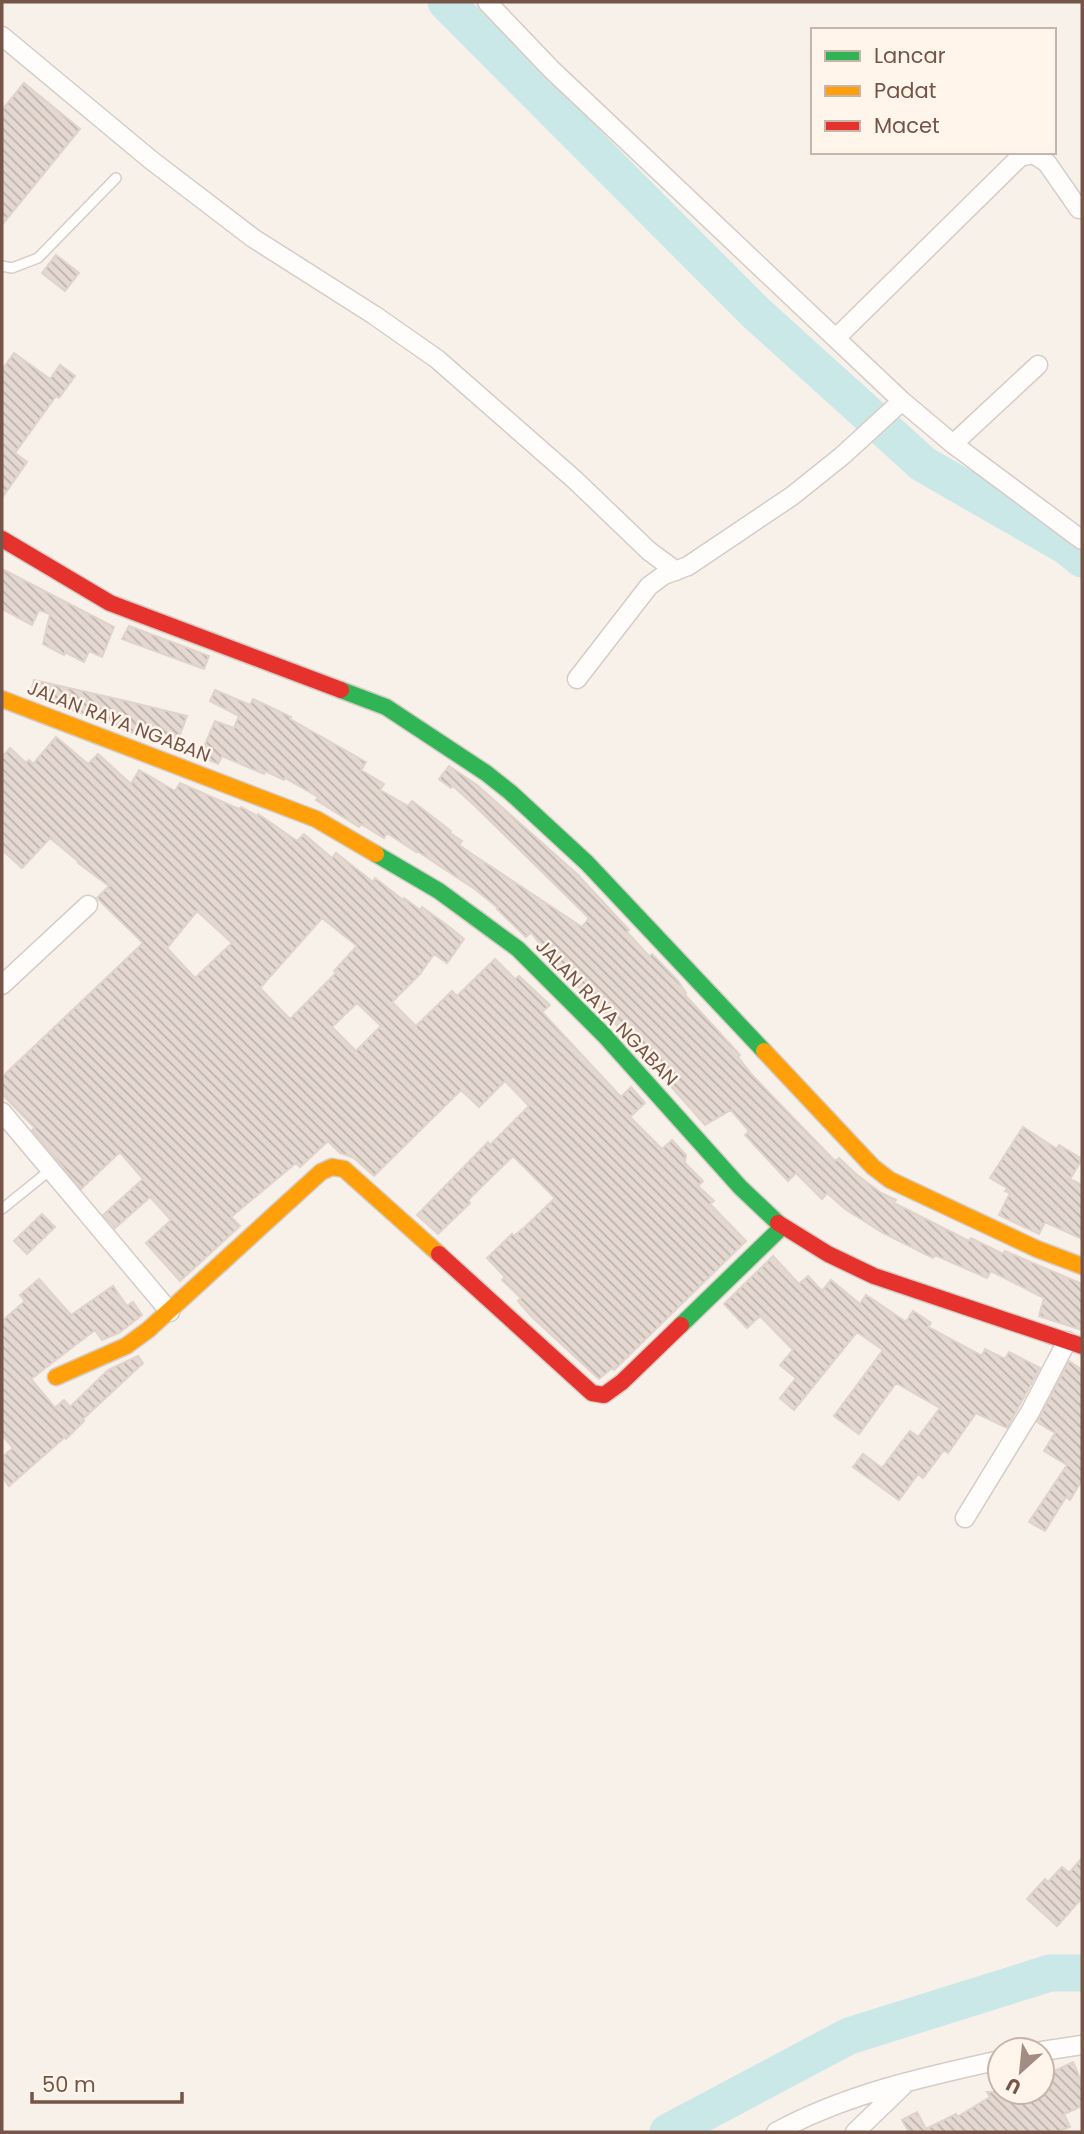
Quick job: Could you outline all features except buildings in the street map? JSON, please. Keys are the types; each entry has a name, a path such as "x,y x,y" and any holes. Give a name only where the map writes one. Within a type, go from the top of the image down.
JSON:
{"street":[{"path":"487,2 552,70 902,401 953,444 1082,540"},
{"path":"2,36 151,160 253,238 374,315 436,359 575,480 649,551 676,570"},
{"path":"836,338 1020,158 1034,154 1047,163 1079,209"},
{"path":"953,444 1038,365"},
{"path":"577,679 656,579 688,566 792,496 842,456 902,401"},
{"path":"2,539 110,603 386,707 486,773 587,863 873,1167 907,1189 1037,1249 1082,1266"},
{"name":"JALAN RAYA NGABAN","path":"2,699 316,819 450,899 518,949 563,992 740,1187 782,1227 828,1254 874,1276 1074,1344"},
{"path":"2,985 88,905"},
{"path":"2,1112 170,1312"},
{"path":"56,1377 126,1346 170,1312 321,1172 332,1167 344,1170 592,1392 604,1395 622,1382 782,1227"},
{"path":"965,1518 1074,1344"},
{"path":"1056,2048 1082,2045"},
{"path":"776,2132 850,2099 909,2080 986,2063"},
{"path":"855,2132 909,2080"}],"lane":[{"path":"2,266 12,268 38,258 116,178"},
{"path":"2,1209 49,1171"}],"waterway":[{"path":"446,2 755,312 923,464 1066,546 1082,559"},
{"path":"668,2132 849,2036 1050,1973 1082,1973"}],"traffic: fast":[{"path":"341,690 386,707 486,773 510,792 587,863 764,1051"},
{"path":"376,854 439,891 518,949 604,1035 740,1187 778,1223"},
{"path":"681,1325 782,1227"}],"traffic: slow":[{"path":"2,699 316,819 376,854"},
{"path":"764,1051 873,1167 890,1180 1037,1249 1082,1266"},
{"path":"56,1377 126,1346 148,1330 321,1172 332,1167 344,1169 439,1254"}],"traffic: jam":[{"path":"2,539 110,603 341,690"},
{"path":"778,1223 828,1254 874,1276 1082,1346"},
{"path":"439,1254 592,1393 604,1395 622,1382 681,1325"}]}
